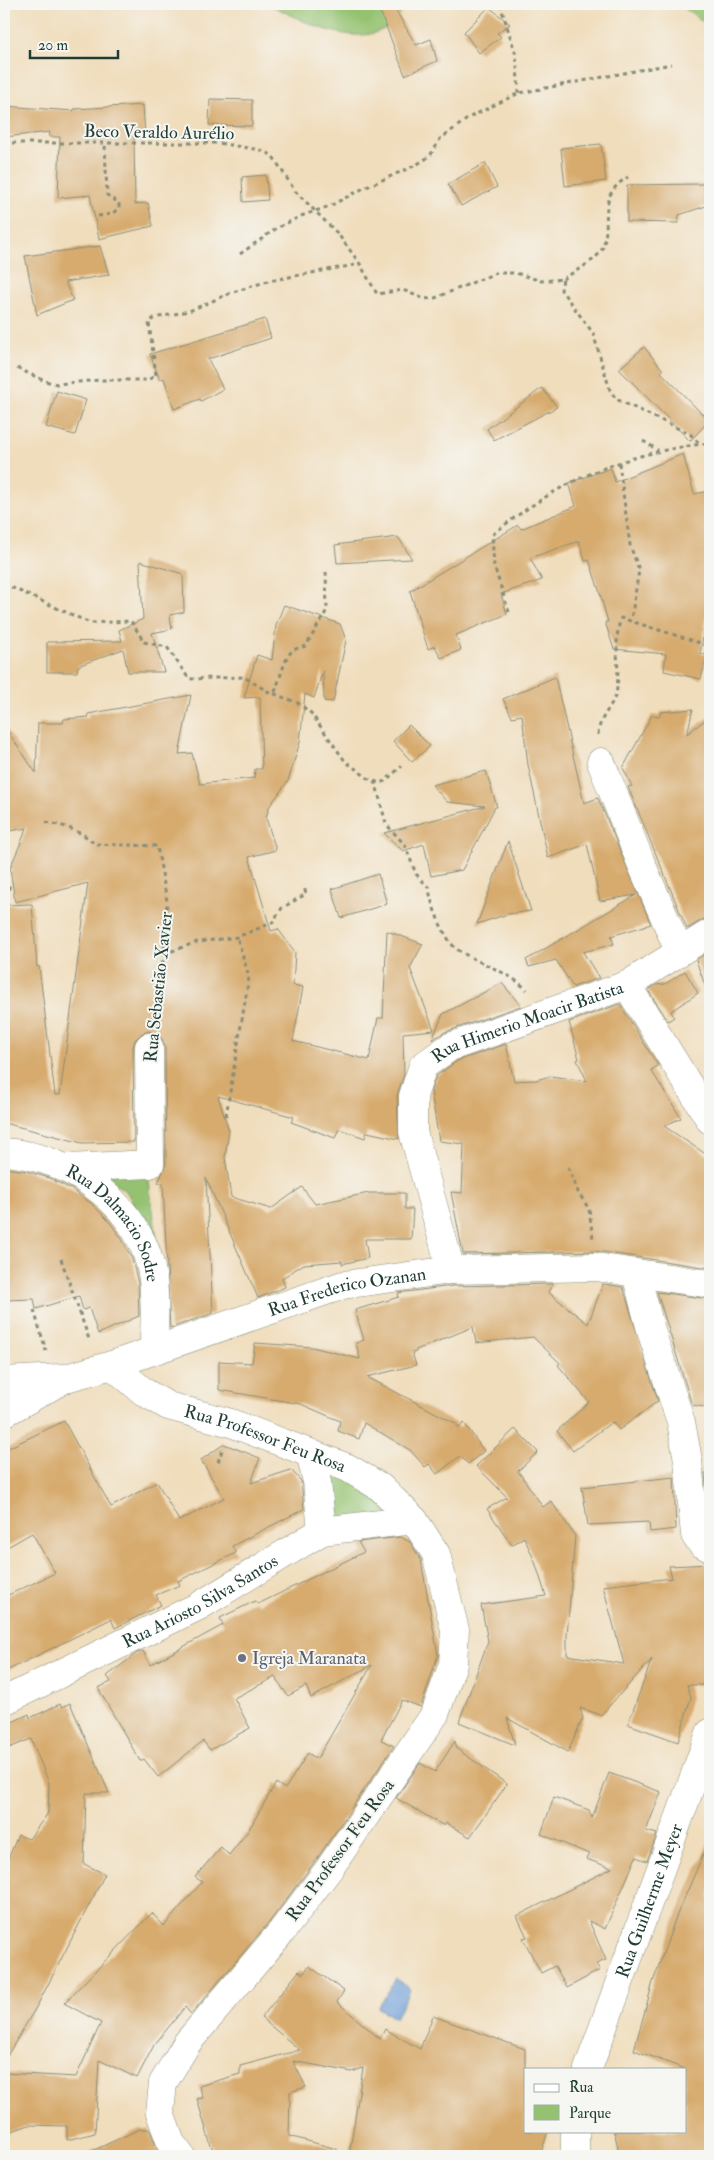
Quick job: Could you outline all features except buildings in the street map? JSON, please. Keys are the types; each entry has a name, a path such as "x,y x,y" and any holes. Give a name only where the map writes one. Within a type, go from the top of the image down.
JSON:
{"street":[{"path":"601,762 641,863 679,951"},
{"name":"Rua Himerio Moacir Batista","path":"451,1270 413,1132 413,1096 423,1066 450,1047 627,985 710,933"},
{"path":"627,985 710,1120"},
{"name":"Rua Sebastião Xavier","path":"68,1168 150,1164 148,1047"},
{"name":"Rua Dalmacio Sodre","path":"4,1152 15,1153 68,1168 116,1203 144,1244 153,1280 154,1349"},
{"name":"Rua Frederico Ozanan","path":"4,1413 59,1378 104,1367 343,1284 451,1270 596,1267 710,1284"},
{"path":"636,1274 652,1334 681,1422 688,1460 695,1535 701,1543 710,1548"},
{"name":"Rua Professor Feu Rosa","path":"104,1367 168,1406 232,1423 348,1468 380,1487 414,1520 436,1554 455,1630 453,1664 435,1714 329,1869 276,1938 187,2043 163,2083 160,2113 171,2142 181,2156"},
{"path":"4,1381 59,1378"},
{"path":"310,1453 316,1482 322,1531 414,1520"},
{"name":"Rua Ariosto Silva Santos","path":"4,1701 200,1606 322,1531"},
{"name":"Rua Guilherme Meyer","path":"588,2068 710,1733"},
{"path":"574,2156 575,2132"}],"path":[{"path":"500,4 516,55 519,93"},
{"path":"240,254 277,228 315,210 330,206 362,189 416,165 430,156 440,139 470,117 519,93 671,64"},
{"name":"Beco Veraldo Aurélio","path":"4,143 218,144 260,150 272,155 295,191 338,234 360,264 377,294 403,290 424,298 435,298 496,273 516,273 541,281 563,279"},
{"path":"98,216 112,214 119,208 120,203 108,195 105,144"},
{"path":"628,177 616,184 609,194 602,248 589,262 563,279 561,290 593,333 610,390 616,399 690,434 700,444"},
{"path":"17,368 45,381 57,384 99,380 148,380 156,375 149,323 154,318 189,311 233,292 268,281 360,264"},
{"path":"643,441 658,450"},
{"path":"508,612 494,566 492,535 518,514 580,477 658,450 710,443"},
{"path":"619,463 630,545 639,570 631,620"},
{"path":"275,692 285,662 292,650 306,646 327,610 326,572"},
{"path":"4,584 90,623 131,621 144,642 167,647 189,679 244,678 267,691 275,692 298,703 311,713 344,761 376,784 386,824 405,845 416,874 429,888 429,896 438,918 456,949 515,977 549,1011"},
{"path":"601,762 599,726 602,717 613,702 617,689 617,629 621,618 710,646"},
{"path":"368,778 379,783 385,781 402,766"},
{"name":"Rua Sebastião Xavier","path":"46,822 67,827 84,835 95,844 156,846 167,901 164,954 148,1047"},
{"path":"4,896 10,884"},
{"path":"164,954 197,942 237,937 272,923 282,908 306,894 304,887"},
{"path":"226,1116 249,977 237,937"},
{"path":"568,1166 578,1192 589,1209 596,1267"},
{"path":"61,1259 94,1353 104,1367"},
{"path":"34,1310 59,1378"}],"green space":[{"path":"269,4 406,4 394,22 379,31 361,35 342,34 323,29"},
{"path":"674,4 710,4 710,24 706,24 682,6"},
{"path":"100,1173 148,1175 159,1254 127,1192"},
{"path":"328,1470 368,1484 392,1513 333,1521"}],"water":[{"path":"396,1979 411,1989 395,2018 378,2008"}],"place":[{"name":"Igreja Maranata","path":"242,1658"}]}
